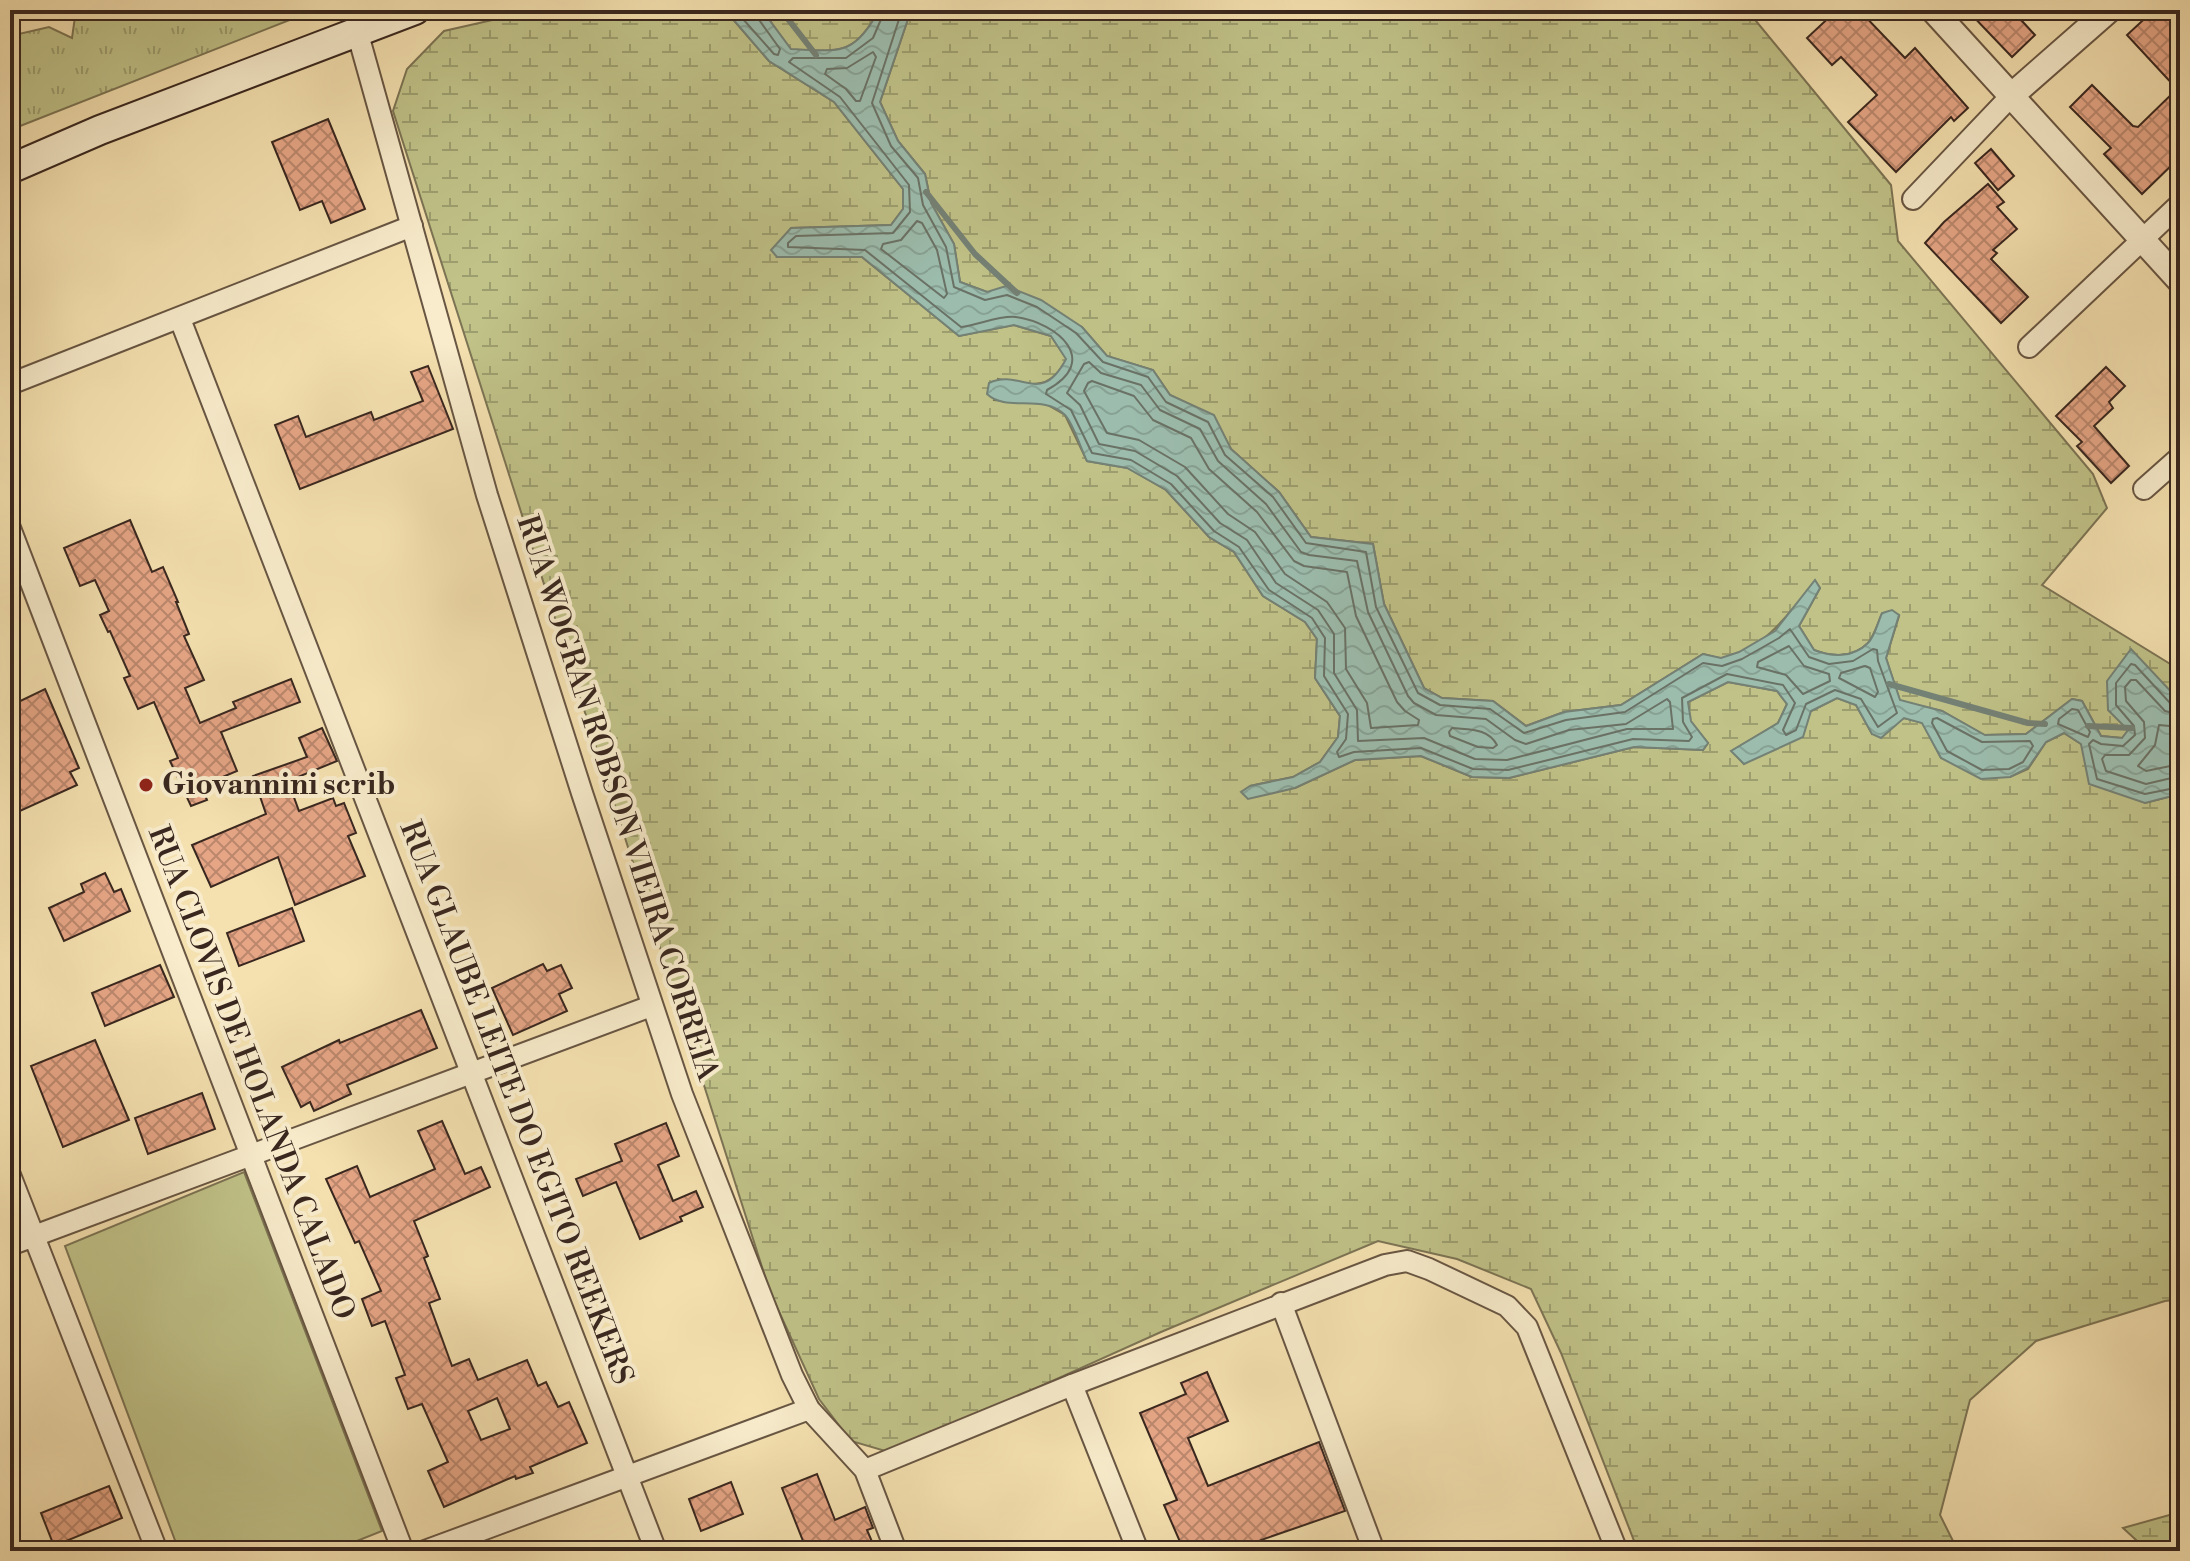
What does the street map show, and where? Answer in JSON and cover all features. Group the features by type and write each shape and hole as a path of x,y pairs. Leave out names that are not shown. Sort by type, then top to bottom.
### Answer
{"main road":[{"path":"10,169 100,130 415,10"}],"street":[{"path":"1933,10 2180,281"},
{"path":"1913,199 2011,96 2109,10"},
{"name":"RUA WOGRAN ROBSON VIEIRA CORREIA","path":"357,31 487,495 651,1006 792,1375 809,1409 865,1470 896,1551"},
{"path":"2029,347 2180,204"},
{"path":"10,384 412,226"},
{"name":"RUA GLAUBE LEITE DO EGITO REEKERS","path":"180,319 656,1551"},
{"path":"2144,489 2180,457"},
{"name":"RUA CLOVIS DE HOLANDA CALADO","path":"10,528 403,1551"},
{"path":"10,1245 651,1006"},
{"path":"10,1175 157,1551"},
{"path":"865,1470 1281,1303 1385,1265 1407,1261 1507,1306 1527,1327 1617,1551"},
{"path":"1281,1303 1374,1551"},
{"path":"1072,1385 1138,1551"},
{"path":"425,1551 809,1409"}],"green space":[{"path":"76,10 315,10 10,130 10,36 49,27 72,38"},
{"path":"536,10 725,10 769,61 834,102 903,189 903,209 891,225 791,228 777,257 862,257 959,336 1014,325 1051,336 1067,359 1060,370 1046,382 1038,384 998,379 994,400 1046,404 1065,415 1087,461 1128,468 1166,490 1209,537 1234,552 1263,596 1305,622 1317,639 1315,678 1340,716 1338,737 1320,762 1293,777 1250,786 1295,788 1355,760 1421,756 1472,777 1509,778 1634,747 1703,750 1708,743 1690,721 1688,702 1728,682 1777,691 1787,704 1778,723 1732,751 1744,764 1811,711 1837,698 1856,705 1872,734 1904,718 1923,723 1941,758 2010,777 2028,769 2046,742 2064,733 2081,744 2145,803 2180,794 2180,1299 2036,1341 1970,1400 1940,1515 1958,1551 1638,1551 1561,1353 1531,1289 1457,1259 1378,1241 1161,1332 892,1453 851,1441 819,1399 770,1292 393,111 407,69 444,31"},
{"path":"762,10 879,10 853,44 821,51 791,50"},
{"path":"911,10 1747,10 1891,185 1898,241 2093,474 2107,508 2042,585 2180,670 2180,697 2122,738 2101,736 2082,701 2072,699 2026,734 1984,735 1942,711 1900,701 1886,658 1899,616 1882,614 1870,640 1849,654 1835,655 1814,650 1799,626 1820,588 1815,581 1775,628 1750,648 1722,658 1703,654 1621,705 1564,712 1526,726 1493,701 1442,698 1424,688 1384,604 1373,544 1311,537 1279,492 1231,449 1213,416 1170,395 1153,370 1107,356 1082,327 960,282 954,244 931,203 925,174 898,141 880,102"},
{"path":"244,1172 382,1531 332,1551 179,1551 65,1246"},
{"path":"2180,1512 2180,1551 2148,1551 2123,1528"}],"water":[{"path":"725,10 762,10 791,49 833,50 853,44 879,10 911,10 880,102 898,141 925,174 931,203 954,244 960,282 987,292 1006,286 1041,300 1082,327 1107,356 1153,370 1170,395 1214,415 1231,449 1279,492 1311,537 1373,544 1384,604 1424,688 1442,698 1493,701 1526,726 1564,712 1621,705 1703,654 1721,658 1739,652 1775,631 1815,580 1820,588 1799,626 1814,650 1835,655 1849,654 1862,648 1874,633 1882,613 1892,610 1899,615 1886,658 1900,700 1942,711 1985,735 2026,734 2072,699 2082,701 2101,736 2122,738 2128,730 2108,710 2107,681 2131,649 2176,697 2180,697 2180,794 2145,803 2089,784 2081,744 2064,733 2046,742 2028,768 2010,777 1981,779 1941,758 1922,723 1904,718 1881,738 1872,734 1856,705 1837,698 1811,711 1803,737 1744,764 1731,751 1778,723 1787,704 1777,691 1728,682 1688,702 1691,721 1708,743 1703,750 1634,747 1509,778 1472,777 1421,756 1355,760 1295,788 1248,799 1241,792 1250,786 1293,777 1320,762 1338,737 1340,716 1315,678 1317,639 1305,622 1263,596 1234,552 1209,537 1166,490 1127,468 1087,461 1065,415 1046,405 1005,402 987,394 989,383 1011,380 1039,384 1057,373 1066,359 1051,336 1014,325 959,336 862,257 777,257 771,250 791,228 891,225 903,209 903,189 834,102 769,61"}],"building":[{"path":"1837,10 1859,10 1905,58 1915,48 1968,108 1954,121 1951,117 1896,172 1848,122 1877,95 1841,57 1832,65 1807,38"},
{"path":"1967,10 2012,10 2035,35 2012,57"},
{"path":"2154,10 2180,10 2180,150 2170,160 2173,164 2142,194 2104,154 2111,148 2070,107 2092,85 2133,126 2138,127 2177,89 2127,35"},
{"path":"328,119 365,209 331,223 322,201 300,210 272,142"},
{"path":"1991,149 2014,176 1998,190 1975,163"},
{"path":"1988,184 2004,202 1997,207 2017,229 1993,250 1997,253 1991,259 2028,297 2001,323 1925,243"},
{"path":"428,366 453,429 300,489 275,425 298,416 306,437 371,412 374,420 423,401 411,372"},
{"path":"2106,367 2125,386 2109,402 2113,408 2094,426 2129,466 2111,483 2077,446 2082,442 2056,416"},
{"path":"130,520 152,572 163,567 178,602 189,634 184,636 204,680 185,688 200,723 236,708 233,702 291,679 300,702 221,732 237,771 201,786 207,800 191,806 170,761 178,758 154,702 138,709 124,678 130,676 100,615 109,611 95,580 80,586 64,548"},
{"path":"45,689 79,768 70,772 77,785 20,811 10,789 10,706"},
{"path":"322,728 337,761 288,781 299,811 333,798 336,806 344,803 356,833 348,836 365,876 295,905 278,857 211,887 192,845 266,814 253,776 307,757 299,738"},
{"path":"105,873 114,892 121,889 130,911 64,941 49,908 84,892 81,884"},
{"path":"292,908 304,941 239,966 227,933"},
{"path":"543,964 547,971 561,965 572,988 559,994 567,1011 513,1035 492,988"},
{"path":"160,965 174,997 105,1026 92,993"},
{"path":"421,1010 437,1048 347,1085 351,1094 314,1111 310,1102 301,1107 282,1067 339,1040 340,1043"},
{"path":"95,1040 129,1120 63,1147 31,1066"},
{"path":"202,1093 215,1129 148,1154 135,1118"},
{"path":"442,1121 465,1174 481,1167 490,1187 414,1221 440,1299 429,1303 452,1366 469,1359 478,1380 527,1360 538,1386 546,1382 558,1407 569,1402 587,1443 530,1467 533,1473 516,1479 515,1476 444,1507 428,1471 448,1462 422,1404 408,1409 396,1378 405,1375 385,1321 372,1326 362,1299 381,1291 326,1179 357,1166 370,1197 435,1169 418,1131","holes":["497,1398 510,1429 481,1440 468,1411"]},
{"path":"666,1123 679,1156 658,1165 673,1201 696,1191 703,1207 680,1217 682,1221 640,1239 616,1182 583,1196 576,1179 622,1161 615,1144"},
{"path":"1207,1372 1228,1421 1188,1438 1208,1486 1319,1442 1345,1511 1261,1540 1263,1545 1249,1551 1184,1551 1164,1505 1177,1500 1140,1413 1186,1394 1181,1383"},
{"path":"817,1474 835,1520 865,1507 873,1528 867,1530 876,1551 807,1551 782,1488"},
{"path":"731,1482 743,1514 701,1531 689,1499"},
{"path":"109,1486 122,1518 54,1546 41,1513"}],"waterway":[{"path":"781,10 816,55"},
{"path":"926,192 975,254 1017,293"},
{"path":"1889,684 2028,723 2045,724"},
{"path":"2088,726 2132,728"}],"place":[{"name":"Giovannini scrib","path":"146,785"}]}
